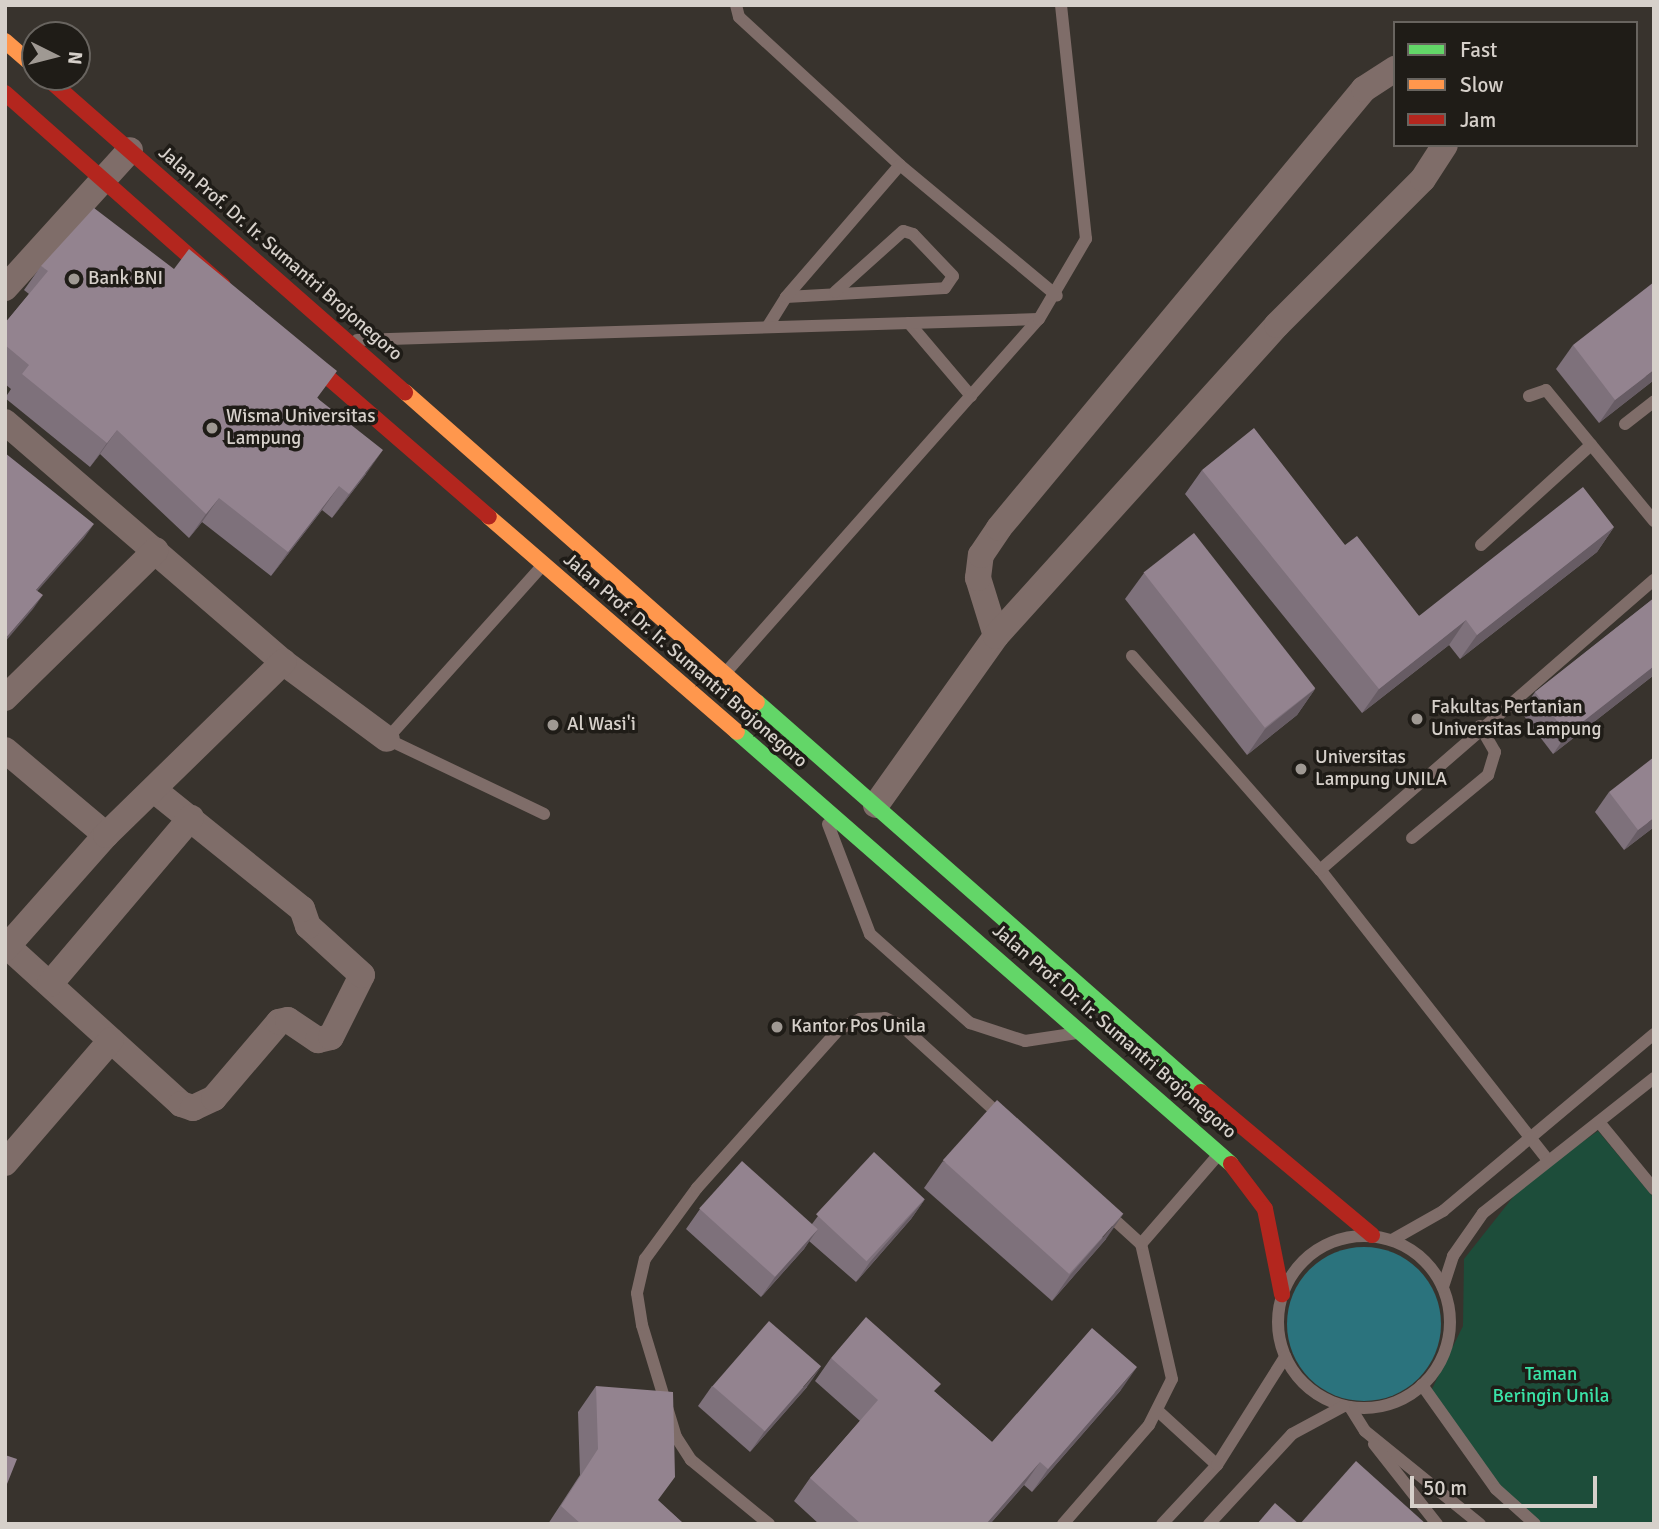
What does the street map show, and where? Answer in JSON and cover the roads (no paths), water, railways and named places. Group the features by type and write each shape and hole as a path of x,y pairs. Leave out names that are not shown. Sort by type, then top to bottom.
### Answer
{"street":[{"path":"5,41 21,55"},
{"path":"996,636 978,578 981,555 999,528 1364,89 1393,70"},
{"name":"Jalan Prof. Dr. Ir. Sumantri Brojonegoro","path":"62,91 569,537 1106,1003 1304,1183 1372,1235"},
{"path":"5,93 239,300"},
{"path":"876,805 996,636 1277,325 1423,179 1444,147"},
{"path":"5,288 130,150"},
{"name":"Jalan Prof. Dr. Ir. Sumantri Brojonegoro","path":"281,337 852,836 1221,1151 1265,1209 1282,1294"},
{"path":"5,422 283,662 387,739"},
{"path":"543,565 569,537"},
{"path":"5,698 156,550"},
{"path":"154,790 302,909 308,926 362,975 360,988 331,1037 318,1040 288,1020 279,1021 214,1098 193,1108 6,948 106,835 283,662"},
{"path":"5,750 106,835"},
{"path":"50,984 191,818"},
{"path":"5,1163 111,1040"}],"lane":[{"path":"736,5 739,17 900,165 1057,296"},
{"path":"725,673 1039,319 1057,296 1086,239 1061,5"},
{"path":"768,327 786,297 900,165"},
{"path":"786,297 835,292 945,288 953,276 914,234 903,231 835,292"},
{"path":"346,340 1039,319"},
{"path":"909,323 971,396"},
{"path":"1529,396 1546,390 1654,522"},
{"path":"1625,424 1654,401"},
{"path":"1481,545 1591,445"},
{"path":"543,565 387,739 544,814"},
{"path":"1320,870 1480,726 1654,580"},
{"path":"1132,656 1320,870 1527,1138 1547,1159"},
{"path":"1412,838 1488,775 1495,752 1480,726"},
{"path":"822,809 870,934 970,1023 1025,1041 1083,1031 1106,1003"},
{"path":"769,1524 691,1460 676,1437 642,1325 637,1293 645,1259 696,1188 839,1029 860,1019 885,1018 902,1026 1018,1131"},
{"path":"1392,1240 1443,1211 1654,1034"},
{"path":"1443,1287 1453,1256 1483,1213 1547,1159 1654,1078"},
{"path":"1599,1122 1654,1189"},
{"path":"1142,1244 1221,1151"},
{"path":"1063,1524 1158,1411 1172,1379 1142,1244 1100,1206"},
{"path":"1209,1524 1292,1434 1347,1406 1400,1400 1422,1385 1445,1345 1450,1322 1443,1287 1413,1250 1392,1240 1372,1235 1334,1240 1302,1261 1282,1294 1278,1315 1285,1357 1319,1396 1347,1406 1437,1524"},
{"path":"1163,1524 1217,1465 1285,1357"},
{"path":"1422,1385 1496,1489 1535,1524"},
{"path":"1158,1411 1217,1465"},
{"path":"1365,1431 1480,1524"}],"water":[{"path":"1364,1247 1394,1252 1419,1269 1436,1294 1441,1324 1436,1354 1419,1379 1394,1396 1364,1401 1334,1396 1309,1379 1292,1354 1287,1324 1292,1294 1309,1269 1334,1252"}],"place":[{"name":"Bank BNI","path":"74,279"},
{"name":"Wisma Universitas Lampung","path":"212,428"},
{"name":"Fakultas Pertanian Universitas Lampung","path":"1417,719"},
{"name":"Al Wasi'i","path":"553,725"},
{"name":"Universitas Lampung UNILA","path":"1301,769"},
{"name":"Kantor Pos Unila","path":"777,1027"}],"park label":[{"name":"Taman Beringin Unila","path":"1551,1386"}]}
